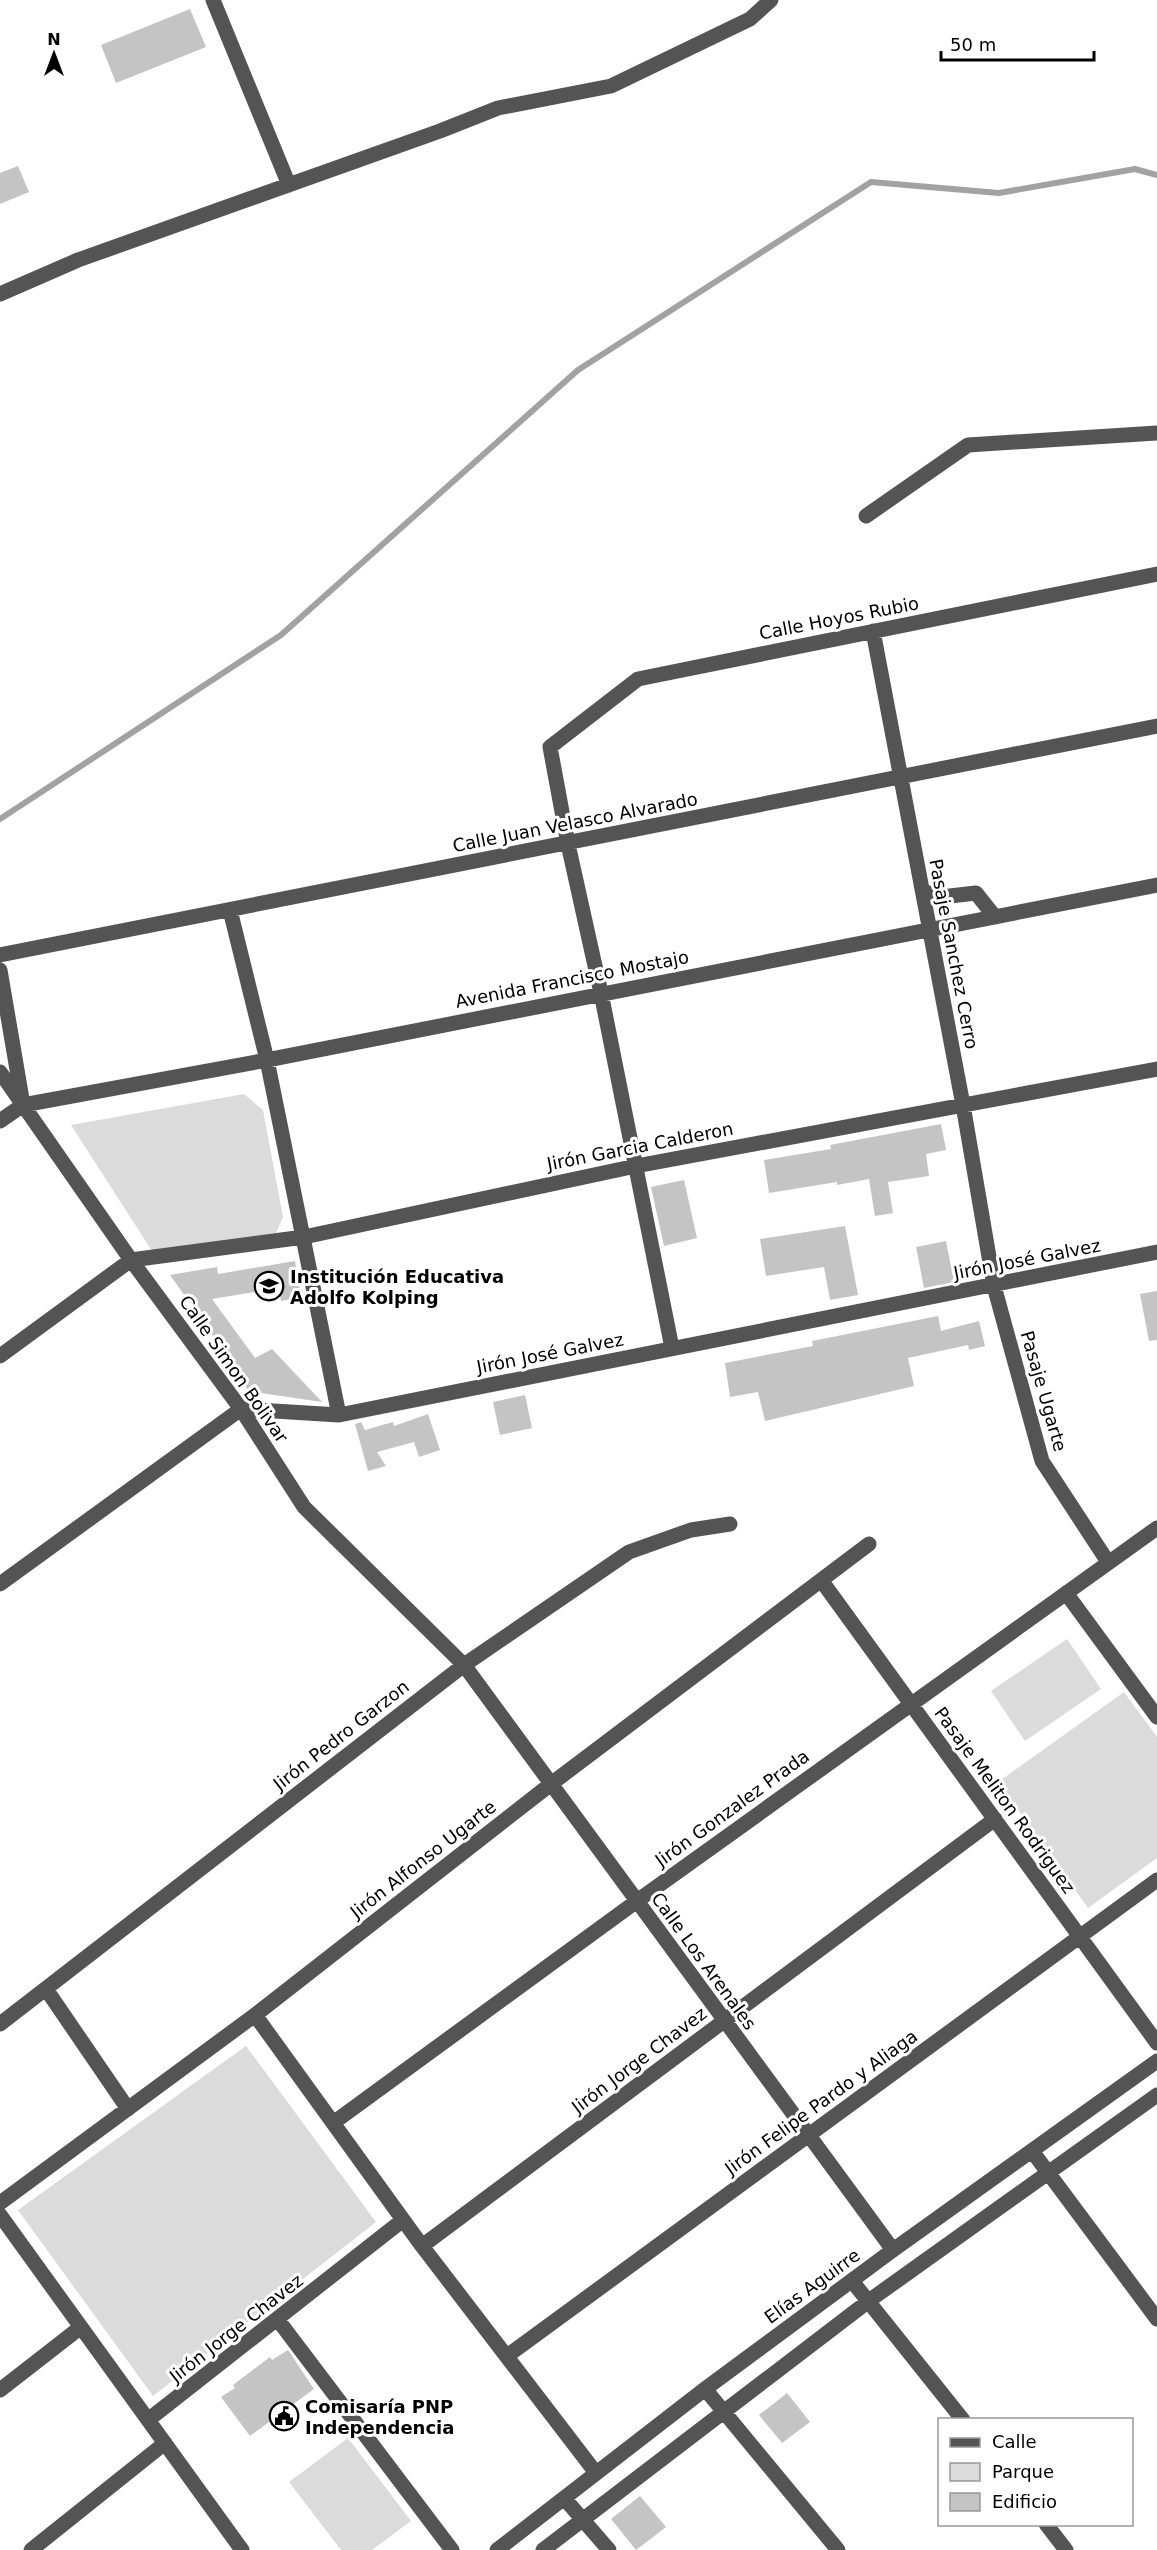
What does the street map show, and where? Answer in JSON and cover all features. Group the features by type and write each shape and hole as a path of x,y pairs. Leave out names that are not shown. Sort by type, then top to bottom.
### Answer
{"street":[{"path":"213,0 289,185"},
{"path":"0,294 78,260 498,108 611,86 750,19 771,0"},
{"path":"866,516 968,446 1157,433"},
{"name":"Calle Hoyos Rubio","path":"568,844 550,747 638,679 1157,574"},
{"name":"Pasaje Sanchez Cerro","path":"873,631 963,1105 993,1286"},
{"name":"Calle Juan Velasco Alvarado","path":"0,955 1157,726"},
{"path":"568,844 601,993 672,1348"},
{"name":"Avenida Francisco Mostajo","path":"0,1121 23,1105 267,1060 1157,885"},
{"path":"922,891 941,897 976,893 995,917"},
{"path":"230,910 267,1060 339,1415"},
{"path":"0,970 23,1105"},
{"name":"Jirón Garcia Calderon","path":"131,1260 303,1237 636,1166 1157,1069"},
{"name":"Calle Simon Bolivar","path":"0,1072 131,1260 241,1409 304,1508 464,1665"},
{"name":"Jirón José Galvez","path":"241,1409 339,1415 1157,1252"},
{"path":"0,1356 131,1260"},
{"name":"Pasaje Ugarte","path":"993,1286 1042,1461 1108,1562"},
{"path":"0,1584 241,1409"},
{"name":"Jirón Pedro Garzon","path":"0,2024 464,1665 629,1552 691,1530 730,1524"},
{"name":"Jirón Gonzalez Prada","path":"333,2123 911,1703 1157,1528"},
{"name":"Jirón Alfonso Ugarte","path":"0,2203 255,2015 550,1784 868,1544"},
{"name":"Pasaje Meliton Rodriguez","path":"821,1580 1157,2043"},
{"path":"1065,1593 1155,1712"},
{"name":"Calle Los Arenales","path":"464,1665 893,2250"},
{"name":"Jirón Jorge Chavez","path":"422,2246 996,1819"},
{"name":"Jirón Felipe Pardo y Aliaga","path":"507,2356 1157,1880"},
{"path":"46,1989 128,2109"},
{"path":"255,2015 422,2246 596,2473"},
{"name":"Elías Aguirre","path":"497,2550 705,2389 893,2250 1157,2061"},
{"path":"543,2550 870,2301 1157,2095"},
{"path":"1032,2151 1157,2319"},
{"path":"0,2215 242,2550"},
{"name":"Jirón Jorge Chavez","path":"148,2420 403,2220"},
{"path":"852,2281 961,2418"},
{"path":"278,2320 452,2550"},
{"path":"0,2390 81,2327"},
{"path":"705,2389 838,2550"},
{"path":"31,2550 165,2443"},
{"path":"564,2498 609,2550"},
{"path":"1048,2526 1066,2550"}],"green space":[{"path":"244,1094 263,1110 283,1217 276,1233 152,1251 71,1125"},
{"path":"1067,1639 1101,1689 1025,1741 991,1691"},
{"path":"1124,1692 1157,1737 1157,1858 1088,1908 998,1782"},
{"path":"246,2046 376,2222 153,2396 18,2210"},
{"path":"348,2438 411,2521 372,2550 341,2550 289,2482"}],"building":[{"path":"190,9 206,47 116,83 101,45"},
{"path":"18,166 29,192 0,204 0,173"},
{"path":"941,1124 946,1150 926,1154 929,1176 888,1182 893,1213 875,1216 869,1179 769,1193 764,1160 831,1149 830,1145"},
{"path":"684,1180 697,1238 664,1246 651,1187"},
{"path":"845,1226 858,1295 830,1300 824,1267 766,1276 760,1239"},
{"path":"946,1241 954,1282 924,1288 916,1247"},
{"path":"295,1261 301,1297 281,1301 279,1288 212,1299 255,1358 272,1349 322,1402 248,1391 236,1368 170,1275 217,1267 218,1274"},
{"path":"1157,1291 1157,1340 1149,1341 1140,1294"},
{"path":"938,1316 941,1331 979,1321 985,1346 969,1350 968,1345 908,1358 914,1386 765,1421 758,1392 730,1397 725,1363 813,1346 812,1341"},
{"path":"525,1395 532,1428 500,1435 493,1402"},
{"path":"428,1414 440,1450 419,1457 414,1442 377,1452 386,1466 368,1471 355,1424 361,1422 365,1430 393,1422 394,1426"},
{"path":"288,2350 314,2389 250,2436 221,2397 235,2388 233,2385 270,2357 272,2360"},
{"path":"787,2393 810,2422 782,2443 759,2415"},
{"path":"640,2496 666,2527 636,2550 611,2519"}],"waterway":[{"path":"0,819 281,635 578,370 871,182 999,193 1135,169 1157,175"}],"place":[{"name":"Institución Educativa Adolfo Kolping","path":"269,1286"},
{"name":"Comisaría PNP Independencia","path":"284,2416"}]}
